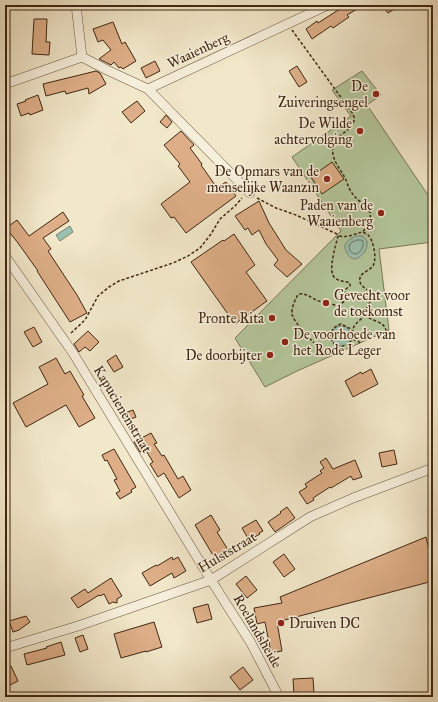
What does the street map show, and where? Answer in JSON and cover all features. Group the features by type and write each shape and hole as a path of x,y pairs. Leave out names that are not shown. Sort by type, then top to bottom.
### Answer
{"street":[{"path":"76,5 82,57"},
{"name":"Waaienberg","path":"148,89 328,5"},
{"path":"5,84 82,57 148,89 250,193"},
{"name":"Kapucienenstraat","path":"5,256 81,367 211,580"},
{"name":"Hulststraat","path":"5,648 78,626 211,580 310,517 353,498 433,468"},
{"name":"Roelandsheide","path":"211,580 251,643 279,697"}],"path":[{"path":"63,339 85,320 98,296 109,287 119,281 173,263 200,248 220,219 235,206 241,198 250,193 276,208 296,215 338,235 346,237 363,232 370,220 371,214 369,209 352,193 332,153 336,140 354,124 355,119 353,114 288,24"},
{"path":"338,235 333,258 332,272 333,277 337,280 350,283 350,286 345,290 345,299 341,304 335,305 320,302 306,294 299,294 296,297 292,312 292,315 302,332 327,354 334,353 352,339 354,327 362,319 370,302 372,295 361,286 360,280 362,274 373,265 373,244 369,236 363,232"},
{"path":"365,314 370,319 386,327 386,331"},
{"path":"340,348 337,347 330,338 332,329 341,324 351,329 353,332"},
{"path":"352,339 360,343"}],"shaded area":[{"name":"Paden van de Waaienberg","path":"362,71 381,95 367,105 428,195 433,195 433,241 379,249 389,330 265,387 235,338 341,231 292,157 351,116 332,90"}],"water":[{"path":"70,226 73,232 60,241 56,235"},
{"path":"356,236 363,236 367,241 367,247 360,256 355,259 351,258 345,250 345,244 348,240"},
{"path":"341,326 348,329 351,336 348,343 341,346 334,343 331,336 334,329"}],"building":[{"path":"346,5 364,5 347,15 349,17 333,28 331,26 312,39 306,29 317,21 318,23"},
{"path":"382,5 401,5 388,13"},
{"path":"34,19 47,19 46,42 50,42 49,55 32,54"},
{"path":"113,22 122,44 125,42 136,61 123,69 121,67 119,68 114,62 111,65 99,59 111,50 103,40 98,42 93,29"},
{"path":"155,61 160,71 146,78 141,68"},
{"path":"297,66 307,82 299,87 289,71"},
{"path":"96,71 100,73 106,84 89,94 88,88 66,94 65,91 46,96 43,84"},
{"path":"38,95 43,110 30,115 29,113 21,116 17,104"},
{"path":"137,101 145,111 131,123 122,112"},
{"path":"166,115 172,122 167,128 160,122"},
{"path":"181,131 194,145 190,148 217,188 226,182 236,196 186,233 174,217 171,218 161,204 190,182 178,166 180,164 164,145"},
{"path":"332,162 344,179 322,194 311,177"},
{"path":"259,201 269,223 286,250 302,264 287,277 274,265 278,260 266,244 259,230 252,235 248,228 245,230 235,216"},
{"path":"63,212 69,221 43,238 51,249 48,251 87,313 70,322 38,271 6,228 17,220 29,236"},
{"path":"234,234 255,265 246,272 267,301 235,324 191,262"},
{"path":"34,327 42,342 33,347 24,332"},
{"path":"88,331 99,342 90,351 85,347 79,352 74,344"},
{"path":"116,355 123,367 114,372 107,361"},
{"path":"56,358 65,374 70,371 95,418 79,427 66,405 26,427 13,403 48,384 39,367"},
{"path":"371,369 378,384 353,397 345,381 361,372 362,374"},
{"path":"133,410 136,417 125,421 122,414"},
{"path":"151,433 157,443 154,444 162,456 164,455 178,479 183,476 191,490 179,498 164,473 158,477 150,464 153,462 145,449 140,452 134,442"},
{"path":"114,449 136,487 131,490 132,492 120,499 116,493 120,491 114,480 117,479 107,460 105,461 102,455"},
{"path":"394,450 397,464 382,467 379,453"},
{"path":"326,458 333,469 355,460 362,477 353,480 351,476 331,488 330,487 313,498 314,500 307,504 299,492 307,487 305,484 322,473 320,471 324,468 320,462"},
{"path":"287,507 295,518 275,532 268,522"},
{"path":"211,515 220,530 217,532 230,553 218,560 216,556 214,557 195,525"},
{"path":"256,520 263,531 249,540 242,528"},
{"path":"426,537 433,566 433,581 277,622 282,651 271,653 265,622 257,624 254,608 282,603 280,597"},
{"path":"284,554 295,569 284,577 273,562"},
{"path":"172,557 173,560 178,557 186,571 174,578 172,573 150,586 142,573"},
{"path":"246,576 257,590 247,598 236,584"},
{"path":"111,578 122,596 117,599 117,603 113,602 109,604 104,594 99,595 78,608 71,598 85,589 88,593"},
{"path":"208,604 212,619 197,623 193,608"},
{"path":"26,616 30,622 19,630 13,632 9,621"},
{"path":"154,622 162,647 121,658 114,634"},
{"path":"83,635 88,649 80,652 75,638"},
{"path":"61,642 65,655 27,665 24,654 47,648 46,647"},
{"path":"11,666 18,681 8,686 5,680 5,669"},
{"path":"243,667 253,680 240,690 230,677"},
{"path":"313,678 314,694 294,695 293,679"}],"place":[{"name":"De Zuiveringsengel","path":"376,94"},
{"name":"De Wilde achtervolging","path":"360,131"},
{"name":"De Opmars van de menselijke Waanzin","path":"327,179"},
{"name":"Paden van de Waaienberg","path":"381,213"},
{"name":"Gevecht voor de toekomst","path":"326,303"},
{"name":"Pronte Rita","path":"272,318"},
{"name":"De voorhoede van het Rode Leger","path":"285,342"},
{"name":"De doorbijter","path":"270,355"},
{"name":"Druiven DC","path":"281,623"}]}
